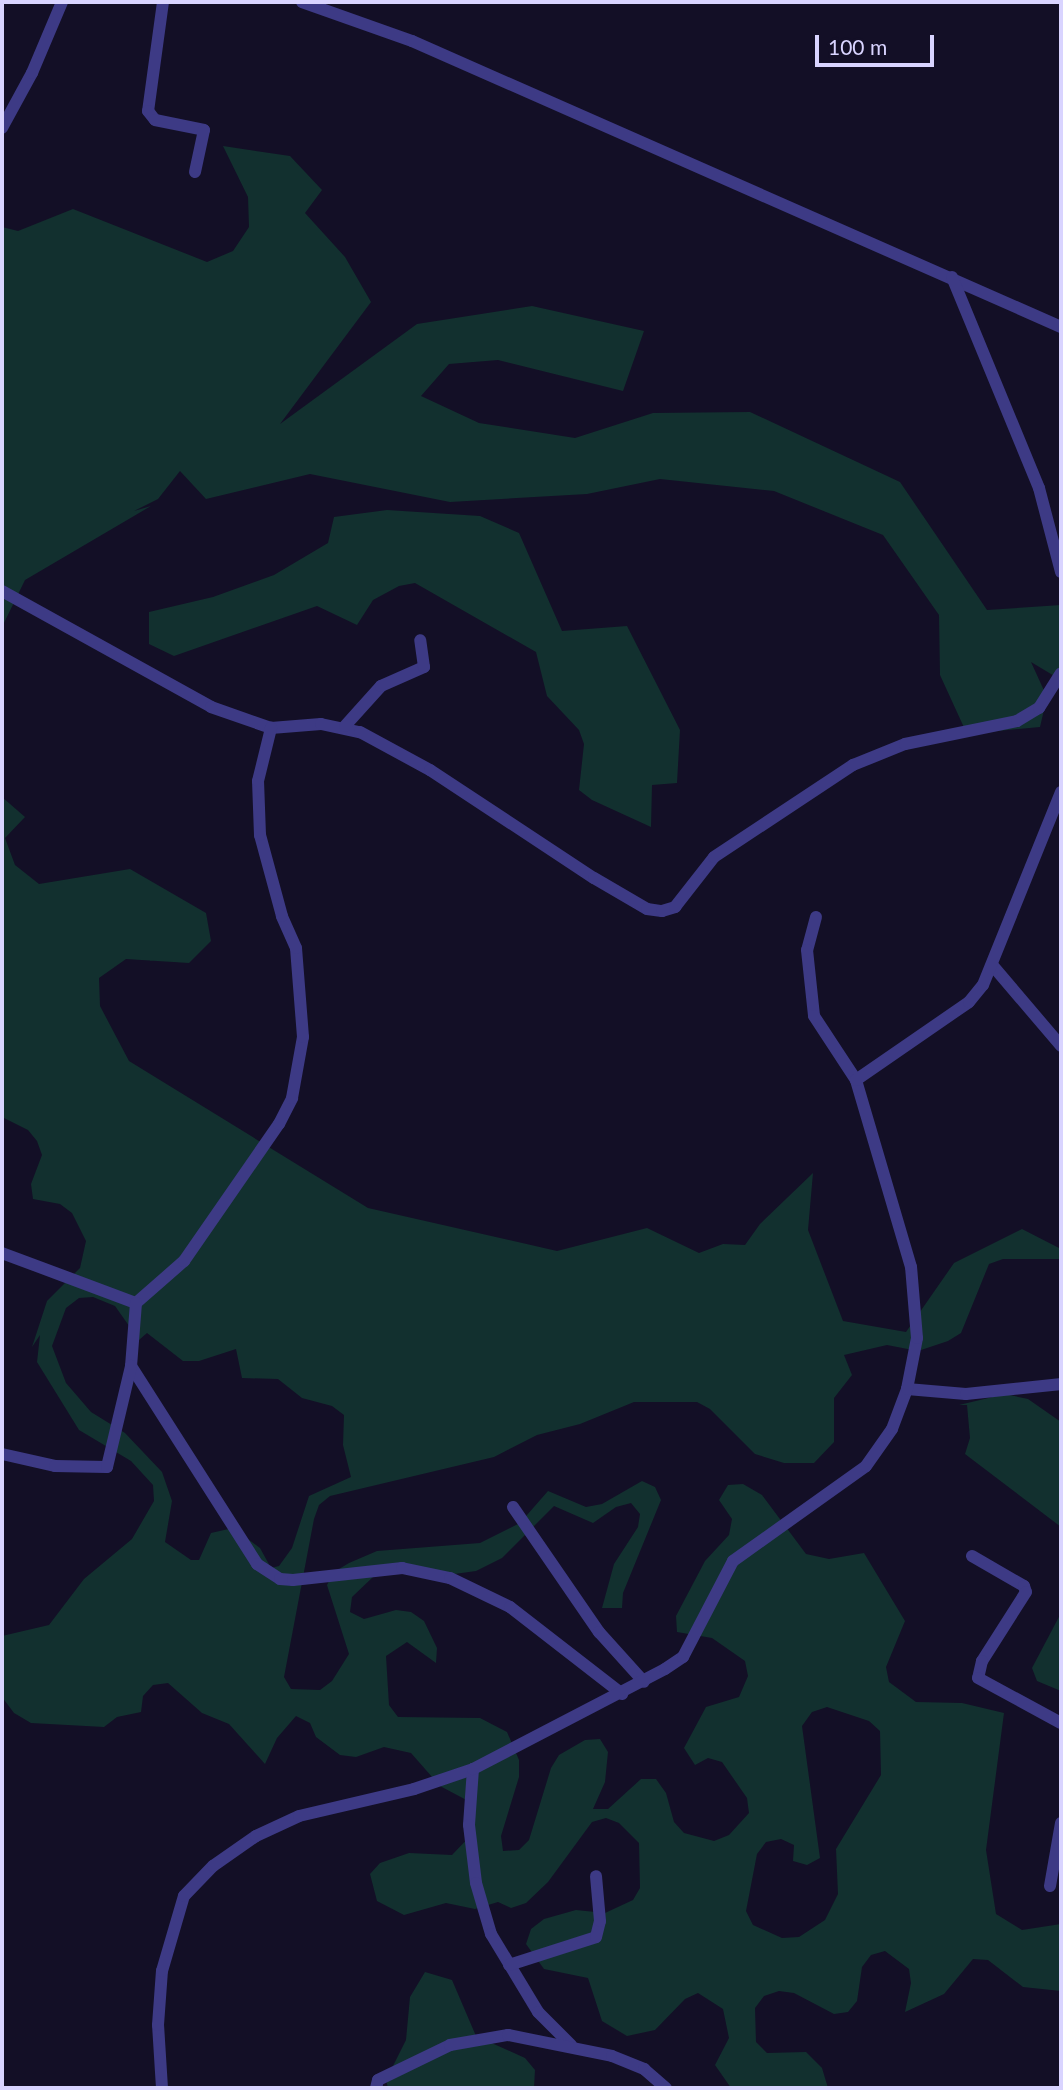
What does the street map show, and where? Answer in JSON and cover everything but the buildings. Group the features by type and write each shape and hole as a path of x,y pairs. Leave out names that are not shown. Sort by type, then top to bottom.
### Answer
{"street":[{"path":"2,128 32,73 62,2"},
{"path":"163,2 148,111 155,120 204,130 195,172"},
{"path":"302,2 412,41 1061,327"},
{"path":"952,277 1039,488 1061,572"},
{"path":"2,591 211,707 271,728 345,726 430,770 594,878 647,909 662,911 675,907 714,857 853,765 905,744 1017,721 1039,708 1061,673"},
{"path":"345,726 381,686 424,667 420,640"},
{"path":"2,1454 55,1466 107,1467 131,1366 136,1303 184,1261 227,1203 279,1124 295,1086 303,1037 301,976 260,835 257,808 261,762 271,728"},
{"path":"856,1080 969,1002 993,965 1061,792"},
{"path":"162,2088 158,2025 162,1971 176,1917 194,1884 256,1836 299,1816 450,1778 473,1769 622,1694 683,1657 733,1561 866,1466 892,1429 907,1389 917,1338 911,1267 856,1080 814,1016 807,950 816,917"},
{"path":"993,965 1061,1046"},
{"path":"2,1253 136,1303"},
{"path":"131,1366 242,1542 257,1564 273,1576 293,1580 402,1568 450,1578 510,1607 622,1694"},
{"path":"907,1389 966,1394 1061,1384"},
{"path":"513,1507 599,1632 644,1682"},
{"path":"972,1556 1012,1578 1026,1592 982,1661 978,1678 1061,1723"},
{"path":"473,1769 469,1787 476,1883 491,1934 538,2012 575,2047"},
{"path":"450,1778 469,1787"},
{"path":"1050,1886 1061,1823"},
{"path":"509,1965 596,1937 600,1922 596,1876"},
{"path":"376,2088 378,2080 450,2045 483,2037 508,2035 575,2047 644,2069 666,2088"}],"green space":[{"path":"223,146 290,156 322,190 305,213 345,257 371,302 280,424 417,324 532,306 644,331 623,391 498,360 449,364 421,396 479,423 575,438 653,413 750,412 900,482 987,610 1061,605 1061,680 1031,662 1047,697 1040,727 967,734 940,675 939,615 883,535 774,491 660,479 587,494 450,502 310,474 206,499 180,471 158,499 134,511 151,506 25,580 2,627 2,227 18,231 73,209 207,262 233,251 249,227 248,197"},
{"path":"387,510 480,516 519,533 562,631 627,626 680,730 677,783 652,785 651,827 592,800 579,790 584,744 579,730 547,696 536,652 415,583 399,586 373,600 357,625 317,606 174,656 149,644 149,612 213,597 274,575 328,543 334,517"},
{"path":"2,797 25,817 5,838 15,865 39,884 130,869 206,913 211,941 189,963 126,959 99,978 100,1006 129,1061 368,1208 557,1251 647,1228 699,1253 723,1244 745,1245 760,1224 813,1173 808,1230 843,1321 906,1332 954,1263 1022,1229 1061,1249 1061,1259 1003,1259 989,1264 961,1333 948,1341 918,1351 887,1345 844,1355 852,1375 834,1398 834,1442 814,1463 784,1463 755,1454 710,1409 697,1402 634,1402 580,1424 537,1435 494,1457 330,1496 319,1505 314,1519 284,1677 291,1689 320,1690 332,1681 349,1654 327,1585 334,1572 349,1563 377,1551 480,1543 520,1523 548,1491 586,1507 602,1504 642,1481 655,1487 661,1500 623,1593 622,1608 602,1608 614,1564 638,1527 640,1514 631,1503 616,1507 593,1523 554,1506 502,1558 476,1571 440,1576 401,1568 373,1577 352,1597 350,1612 364,1619 396,1610 411,1612 424,1621 437,1648 436,1663 407,1642 386,1656 389,1705 398,1717 480,1718 507,1732 519,1760 519,1777 501,1836 503,1851 519,1850 529,1840 551,1768 559,1755 585,1740 600,1739 608,1752 605,1782 593,1809 608,1809 641,1779 656,1779 666,1793 674,1822 684,1833 714,1841 729,1835 749,1813 747,1798 722,1762 708,1758 695,1765 684,1748 706,1707 739,1697 748,1676 745,1661 712,1638 677,1632 676,1616 705,1561 729,1535 732,1519 719,1500 728,1485 743,1484 762,1495 806,1554 829,1559 864,1553 905,1621 886,1667 889,1682 916,1702 962,1703 1004,1713 986,1850 996,1914 1022,1930 1061,1924 1061,1991 1023,1987 988,1960 973,1959 944,1994 905,2012 911,1983 909,1969 885,1951 871,1955 862,1967 857,2001 848,2012 834,2014 794,1993 779,1991 764,1996 755,2008 756,2042 767,2053 806,2052 822,2068 828,2088 731,2088 715,2065 729,2038 723,2009 698,1993 685,1999 655,2030 627,2036 602,2021 588,1978 544,1969 526,1944 531,1929 544,1919 576,1910 605,1913 633,1900 640,1888 639,1843 619,1823 606,1818 592,1822 548,1882 526,1903 511,1908 498,1902 475,1909 446,1903 404,1915 377,1901 370,1874 380,1863 409,1853 452,1855 473,1833 472,1803 440,1786 411,1753 384,1747 356,1757 340,1755 316,1737 310,1723 296,1716 277,1738 265,1764 229,1724 202,1713 168,1683 153,1685 143,1696 141,1712 117,1717 104,1727 31,1723 14,1713 2,1697 2,1636 49,1625 84,1579 132,1539 154,1501 153,1485 131,1461 79,1430 37,1362 40,1335 32,1347 47,1301 80,1268 86,1241 72,1213 60,1204 33,1199 31,1184 42,1155 37,1141 28,1130 2,1117","holes":["93,1297 115,1306 139,1340 147,1333 183,1361 199,1361 236,1349 242,1378 278,1379 302,1398 332,1406 344,1415 343,1445 351,1477 309,1496 292,1548 279,1566 271,1568 260,1548 233,1528 211,1533 199,1560 191,1560 165,1542 172,1501 162,1472 125,1433 91,1412 66,1383 52,1346 66,1308 79,1298","827,1707 869,1721 880,1731 881,1775 836,1849 838,1894 825,1920 799,1937 782,1938 753,1925 746,1911 757,1854 766,1842 781,1839 794,1845 793,1861 807,1865 820,1858 802,1726 812,1712"]},
{"path":"1005,1394 1028,1399 1061,1422 1061,1527 965,1454 970,1438 967,1405 959,1405"},
{"path":"1061,1613 1061,1691 1037,1681 1032,1668"},
{"path":"425,1972 452,1980 476,2036 525,2058 535,2070 534,2088 388,2088 386,2080 406,2040 410,1997"}]}
